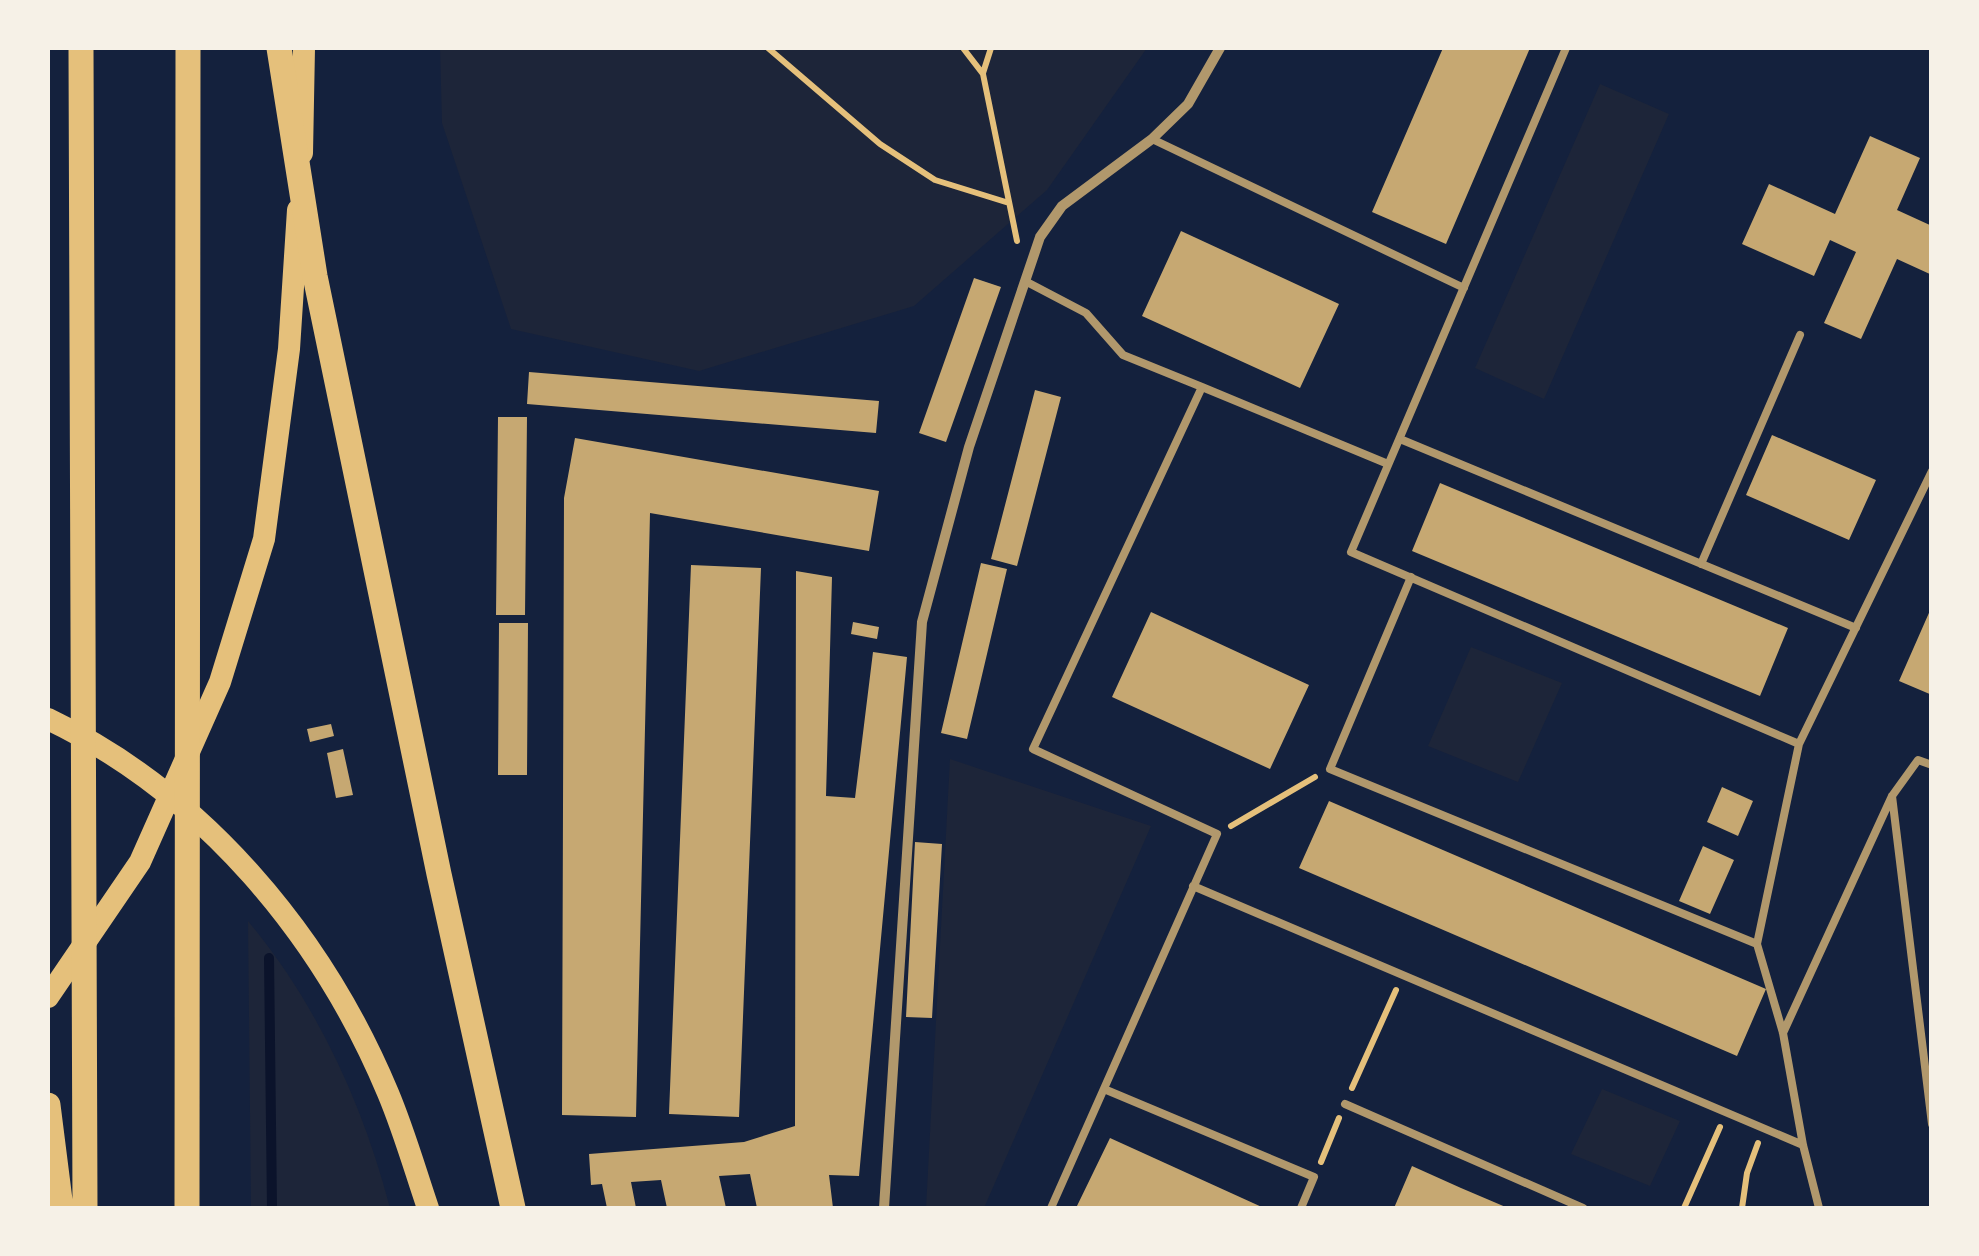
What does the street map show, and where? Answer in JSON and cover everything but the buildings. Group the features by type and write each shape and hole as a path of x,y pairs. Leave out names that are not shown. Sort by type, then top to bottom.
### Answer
{"highway":[{"path":"81,48 84,1208"},
{"path":"186,1208 188,48"},
{"path":"279,48 315,276 438,874 513,1208"},
{"path":"48,1104 61,1208"}],"main road":[{"path":"48,997 140,862 220,682 264,539 289,349 304,134 304,48"},
{"path":"48,719 75,732 160,788 231,850 298,934 345,1008 388,1093 428,1208"}],"street":[{"path":"884,1208 922,622 970,446 1040,237 1062,206 1152,139 1188,104 1220,48"}],"lane":[{"path":"1566,48 1351,552 1799,744"},
{"path":"1152,139 1464,288"},
{"path":"1025,280 1086,313 1123,355 1388,464"},
{"path":"1700,564 1800,335"},
{"path":"1050,1208 1217,834 1033,750 1202,386"},
{"path":"1400,439 1856,628"},
{"path":"1819,1208 1782,1033 1757,944 1799,744 1932,471"},
{"path":"1411,577 1330,768 1757,944"},
{"path":"1782,1033 1892,796 1918,760 1932,765"},
{"path":"1892,796 1932,1124"},
{"path":"1193,886 1803,1144"},
{"path":"1104,1088 1314,1176 1301,1208"},
{"path":"1345,1104 1584,1208"}],"path":[{"path":"768,48 880,144 935,180 1009,202"},
{"path":"963,48 983,74 1025,280"},
{"path":"983,74 991,48"},
{"path":"1217,834 1330,768"},
{"path":"1314,1176 1403,975"},
{"path":"1684,1208 1726,1112"},
{"path":"1742,1208 1747,1173 1763,1128"}],"shaded area":[{"path":"440,48 1147,48 1047,190 914,306 699,371 511,329 442,123"},
{"path":"1600,84 1669,114 1544,399 1475,368"},
{"path":"1471,647 1562,683 1518,782 1428,746"},
{"path":"950,759 1151,826 984,1208 926,1208"},
{"path":"248,921 296,986 335,1057 366,1131 390,1208 251,1208"},
{"path":"1602,1089 1680,1121 1650,1186 1571,1154"}],"waterway":[{"path":"269,958 272,1208"}]}
